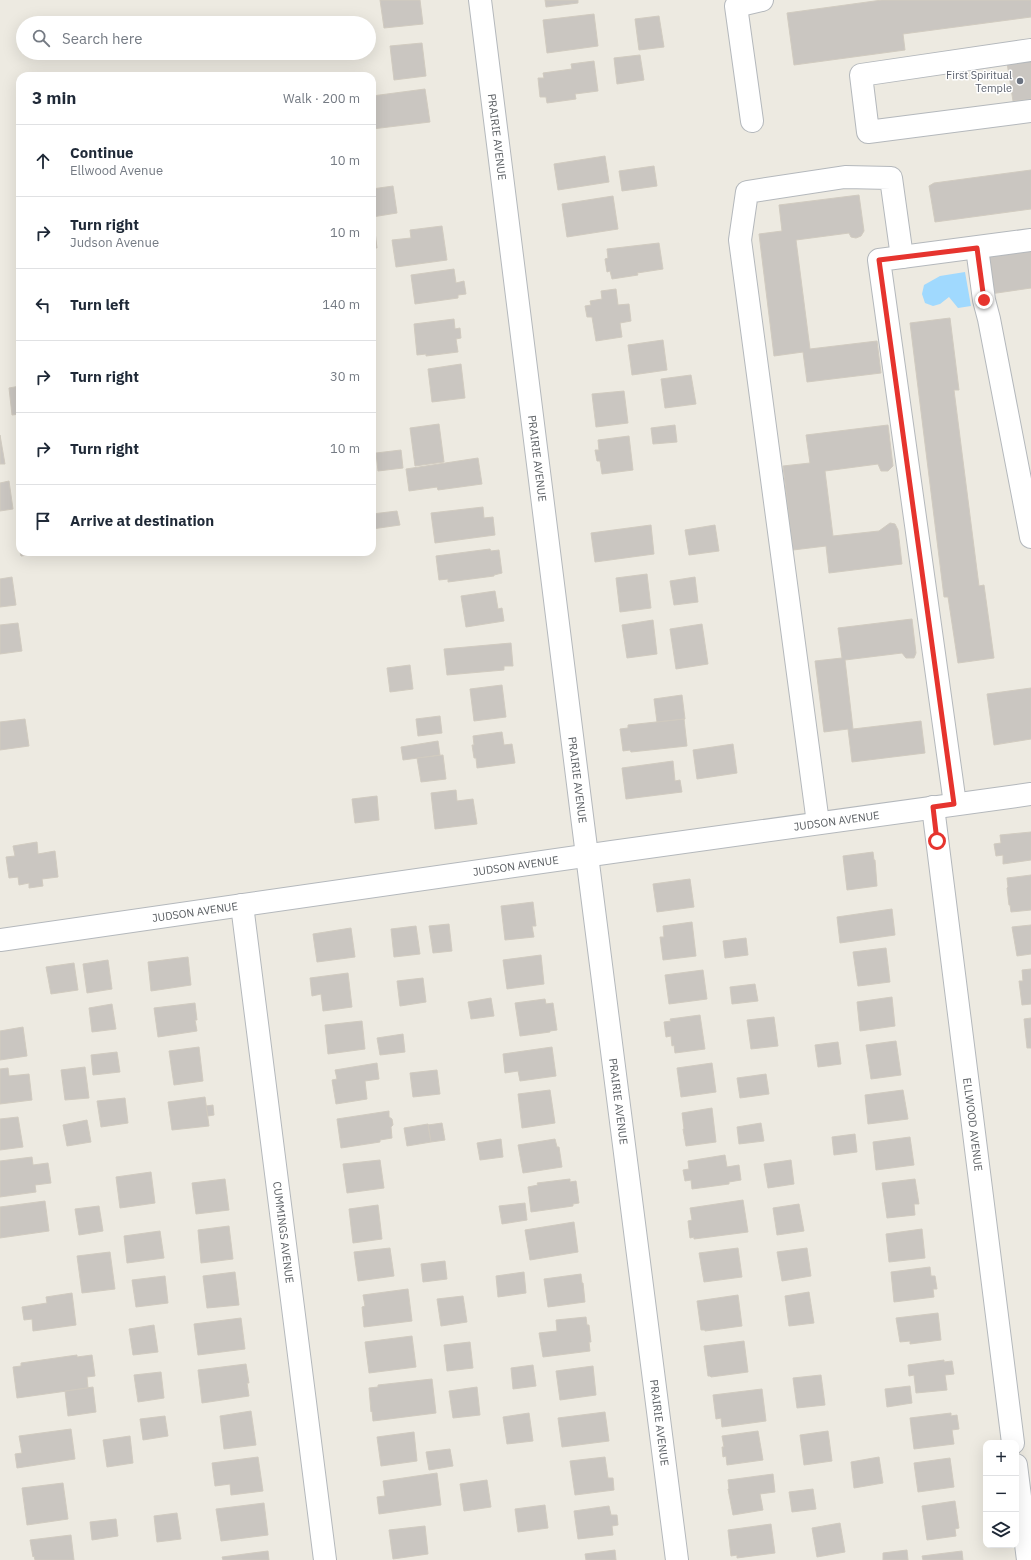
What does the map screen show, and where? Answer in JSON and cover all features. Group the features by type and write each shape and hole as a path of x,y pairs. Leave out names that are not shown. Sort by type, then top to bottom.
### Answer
{"street":[{"name":"PRAIRIE AVENUE","path":"480,0 677,1560"},
{"path":"752,121 736,6 762,0"},
{"path":"1031,50 861,75 868,132 1031,111"},
{"path":"818,823 740,240 747,192 845,177 891,178 902,257"},
{"path":"954,804 879,260 1031,240"},
{"path":"977,248 984,300 989,319 1031,537"},
{"name":"JUDSON AVENUE","path":"0,940 1031,794"},
{"name":"ELLWOOD AVENUE","path":"933,807 1013,1440"},
{"name":"CUMMINGS AVENUE","path":"242,905 325,1560"},
{"path":"1017,1476 1028,1560"}],"water":[{"path":"965,272 971,306 958,308 949,297 940,304 933,306 925,303 922,294 924,285 940,276"}],"building":[{"path":"380,0 420,0 423,24 384,28"},
{"path":"545,0 578,0 578,3 546,7"},
{"path":"882,0 1031,0 1031,17 903,34 905,50 794,65 787,13"},
{"path":"594,14 598,46 547,53 543,20"},
{"path":"659,16 664,47 639,50 635,19"},
{"path":"422,43 426,76 394,80 390,46"},
{"path":"640,55 644,80 617,84 614,58"},
{"name":"First Spiritual Temple","path":"1031,60 1031,99 1013,101 1007,63"},
{"path":"594,61 598,91 575,94 576,99 547,103 546,97 540,97 538,78 544,78 543,73 572,69 571,64"},
{"path":"425,89 430,122 376,129 376,95"},
{"path":"605,156 609,182 558,190 554,164"},
{"path":"654,166 657,186 622,191 619,171"},
{"path":"1031,170 1031,209 935,222 929,186 934,183"},
{"path":"393,186 397,213 376,216 376,188"},
{"path":"859,195 864,231 861,236 856,238 851,237 849,233 796,240 810,349 877,341 881,373 807,382 803,352 774,356 759,234 782,231 779,205"},
{"path":"613,196 618,229 567,237 562,204"},
{"path":"442,226 447,260 396,267 392,240 411,238 410,230"},
{"path":"659,243 663,269 612,279 610,271 607,272 605,259 608,258 607,249"},
{"path":"1031,250 1031,288 990,294 986,256"},
{"path":"454,269 456,283 464,281 466,294 458,295 458,298 415,304 411,275"},
{"path":"616,289 618,305 629,304 631,321 620,323 622,337 596,341 592,317 587,317 585,306 591,305 590,301 602,299 601,291"},
{"path":"950,318 959,390 954,390 979,586 984,585 994,658 958,663 948,597 944,597 910,323"},
{"path":"454,319 455,329 460,328 461,338 456,339 458,352 426,356 426,354 417,355 414,324"},
{"path":"663,340 667,370 632,375 628,345"},
{"path":"461,364 465,398 432,402 428,369"},
{"path":"691,375 696,404 665,408 661,379"},
{"path":"16,387 16,414 12,415 9,388"},
{"path":"624,391 628,423 596,427 592,394"},
{"path":"439,424 444,462 415,466 410,428"},
{"path":"675,425 677,442 653,444 651,428"},
{"path":"888,425 893,466 888,471 881,471 878,464 825,471 833,536 879,531 890,523 895,524 898,530 902,564 829,573 826,546 793,550 783,466 810,463 806,435"},
{"path":"0,435 5,464 0,464"},
{"path":"629,436 633,470 602,474 600,461 597,461 595,450 599,450 598,440"},
{"path":"401,450 403,468 378,471 376,453"},
{"path":"478,458 482,484 438,490 437,487 409,491 406,469"},
{"path":"9,481 13,509 0,511 0,483"},
{"path":"483,507 484,518 493,517 495,535 435,543 431,513"},
{"path":"397,511 400,525 376,528 376,514"},
{"path":"651,525 654,554 595,562 591,533"},
{"path":"715,525 719,551 689,555 685,530"},
{"path":"490,549 491,551 499,550 502,573 494,576 448,582 448,579 439,580 436,556"},
{"path":"647,574 651,608 620,612 616,578"},
{"path":"12,577 16,605 0,607 0,579"},
{"path":"695,577 698,602 674,605 670,581"},
{"path":"495,591 498,609 502,608 504,621 466,627 461,596"},
{"path":"912,619 916,653 914,658 906,658 902,653 845,660 853,729 921,721 925,753 852,762 848,729 824,732 815,661 842,658 838,628"},
{"path":"653,620 657,654 627,658 622,625"},
{"path":"18,623 22,651 0,654 0,625"},
{"path":"702,624 708,664 676,669 670,629"},
{"path":"511,643 513,666 504,666 504,670 447,675 444,649"},
{"path":"410,665 413,689 390,692 387,668"},
{"path":"502,685 506,717 474,721 470,689"},
{"path":"1031,688 1031,739 994,745 987,694"},
{"path":"682,695 685,719 657,722 654,699"},
{"path":"440,716 442,733 418,736 416,719"},
{"path":"25,719 29,746 0,750 0,722"},
{"path":"684,719 687,746 631,752 630,750 623,751 620,729 628,728 628,725"},
{"path":"502,732 504,745 512,744 515,763 477,768 472,745 474,745 473,736"},
{"path":"438,741 440,755 403,760 401,747"},
{"path":"733,744 737,773 697,779 693,750"},
{"path":"443,755 446,779 421,782 417,758"},
{"path":"673,761 675,781 680,780 682,792 626,799 622,768"},
{"path":"456,790 457,801 473,799 477,824 435,829 431,793"},
{"path":"377,796 379,820 355,823 352,799"},
{"path":"1031,832 1031,860 1003,864 1003,855 996,856 994,844 1001,843 1000,835"},
{"path":"37,842 38,854 55,851 58,877 42,879 43,886 29,888 29,883 19,885 18,877 9,878 6,857 15,856 13,846"},
{"path":"873,852 877,886 847,890 843,856"},
{"path":"1031,875 1031,910 1011,912 1007,878"},
{"path":"690,879 694,907 657,912 653,884"},
{"path":"533,902 536,926 532,926 534,937 505,940 501,906"},
{"path":"892,909 895,935 840,943 837,917"},
{"path":"692,922 696,956 663,960 660,937 664,937 663,926"},
{"path":"449,924 452,951 433,953 429,926"},
{"path":"1031,925 1031,954 1017,956 1012,927"},
{"path":"416,926 420,954 394,957 391,929"},
{"path":"351,928 355,957 317,962 313,934"},
{"path":"746,938 748,955 725,958 723,941"},
{"path":"886,948 890,982 858,986 853,952"},
{"path":"541,955 544,984 507,989 503,960"},
{"path":"188,957 191,985 151,991 148,962"},
{"path":"108,960 112,989 87,993 83,964"},
{"path":"74,963 78,990 51,994 46,967"},
{"path":"1031,969 1031,1004 1022,1005 1019,981 1023,981 1022,970"},
{"path":"703,970 707,999 669,1004 665,975"},
{"path":"348,973 352,1007 323,1011 321,994 312,996 310,978"},
{"path":"423,978 426,1002 400,1006 397,981"},
{"path":"755,984 758,1001 732,1004 730,987"},
{"path":"892,997 895,1026 860,1031 857,1002"},
{"path":"491,998 494,1016 471,1019 468,1002"},
{"path":"545,999 546,1004 553,1003 557,1030 520,1036 515,1003"},
{"path":"195,1003 197,1020 195,1020 197,1031 158,1037 154,1008"},
{"path":"112,1004 116,1029 92,1032 89,1008"},
{"path":"700,1015 705,1049 675,1053 674,1045 672,1046 671,1036 666,1037 664,1022 671,1021 670,1019"},
{"path":"774,1017 778,1046 751,1049 747,1020"},
{"path":"1031,1018 1031,1048 1027,1048 1024,1019"},
{"path":"362,1021 365,1049 328,1054 325,1025"},
{"path":"23,1027 27,1056 0,1060 0,1031"},
{"path":"403,1034 405,1052 380,1055 377,1038"},
{"path":"896,1041 901,1075 871,1079 866,1045"},
{"path":"838,1042 841,1064 818,1067 815,1045"},
{"path":"199,1047 203,1081 174,1085 169,1051"},
{"path":"552,1047 556,1076 520,1081 518,1071 505,1073 503,1054"},
{"path":"117,1052 120,1072 93,1075 91,1055"},
{"path":"377,1063 379,1079 365,1081 367,1099 336,1104 332,1080 337,1079 335,1070"},
{"path":"712,1063 716,1092 681,1097 677,1068"},
{"path":"85,1067 89,1098 65,1100 61,1070"},
{"path":"8,1068 9,1076 29,1074 32,1100 0,1104 0,1069"},
{"path":"437,1070 440,1094 413,1097 410,1073"},
{"path":"766,1074 769,1094 740,1098 737,1078"},
{"path":"550,1090 555,1123 522,1128 518,1094"},
{"path":"903,1090 908,1119 868,1124 865,1095"},
{"path":"205,1097 209,1126 172,1130 168,1102"},
{"path":"125,1098 128,1123 101,1127 97,1101"},
{"path":"213,1105 214,1115 208,1116 206,1106"},
{"path":"712,1108 716,1142 686,1146 682,1113"},
{"path":"389,1111 389,1117 392,1119 393,1125 391,1127 392,1138 380,1140 380,1142 341,1148 337,1119"},
{"path":"18,1117 23,1147 0,1150 0,1119"},
{"path":"87,1120 91,1142 67,1146 63,1125"},
{"path":"442,1123 445,1140 431,1142 428,1125"},
{"path":"761,1123 764,1141 739,1144 737,1127"},
{"path":"428,1124 431,1142 407,1146 404,1128"},
{"path":"855,1134 857,1152 834,1155 832,1137"},
{"path":"910,1137 914,1165 876,1170 873,1142"},
{"path":"501,1139 503,1157 480,1160 477,1143"},
{"path":"555,1139 557,1147 559,1147 562,1167 523,1173 518,1145"},
{"path":"725,1155 727,1167 739,1165 741,1180 729,1182 729,1184 692,1189 691,1180 685,1181 683,1170 689,1169 688,1161"},
{"path":"32,1157 33,1165 48,1163 51,1183 35,1185 36,1192 0,1197 0,1161"},
{"path":"380,1160 384,1188 347,1193 343,1164"},
{"path":"791,1160 794,1184 768,1188 764,1164"},
{"path":"151,1172 155,1203 120,1208 116,1177"},
{"path":"225,1179 229,1210 196,1214 192,1183"},
{"path":"570,1179 570,1182 576,1181 579,1203 573,1204 573,1206 531,1212 528,1187 538,1185 537,1183"},
{"path":"915,1179 919,1204 914,1204 915,1215 887,1218 882,1183"},
{"path":"743,1200 748,1232 694,1239 694,1237 690,1238 688,1221 692,1220 690,1208"},
{"path":"45,1201 49,1231 0,1238 0,1207"},
{"path":"525,1203 527,1220 502,1224 499,1206"},
{"path":"799,1204 804,1231 777,1235 773,1208"},
{"path":"378,1205 382,1239 353,1243 349,1209"},
{"path":"99,1206 103,1231 79,1235 75,1209"},
{"path":"574,1222 578,1252 530,1260 525,1230"},
{"path":"229,1226 233,1259 201,1263 198,1230"},
{"path":"922,1229 925,1258 889,1262 886,1234"},
{"path":"160,1231 164,1258 127,1263 124,1236"},
{"path":"390,1248 394,1276 358,1281 354,1252"},
{"path":"738,1248 742,1277 704,1282 699,1253"},
{"path":"807,1248 811,1276 782,1281 777,1252"},
{"path":"110,1252 115,1289 82,1293 77,1256"},
{"path":"445,1261 447,1279 423,1282 421,1264"},
{"path":"930,1267 931,1276 935,1276 937,1289 933,1289 934,1297 894,1302 891,1272"},
{"path":"235,1272 239,1305 207,1308 203,1276"},
{"path":"524,1272 526,1293 498,1297 496,1276"},
{"path":"581,1274 585,1302 548,1307 544,1279"},
{"path":"165,1276 168,1303 136,1307 132,1280"},
{"path":"408,1289 412,1321 364,1327 362,1307 365,1306 363,1295"},
{"path":"809,1292 814,1323 789,1326 785,1296"},
{"path":"72,1293 76,1325 33,1331 32,1319 24,1320 22,1307 47,1303 46,1297"},
{"path":"738,1295 742,1326 705,1331 701,1330 697,1301"},
{"path":"463,1296 467,1322 441,1326 437,1299"},
{"path":"938,1313 941,1340 910,1344 910,1341 900,1342 896,1318"},
{"path":"586,1317 587,1325 589,1325 591,1342 589,1342 590,1351 543,1357 539,1333 557,1331 556,1320"},
{"path":"241,1318 245,1349 198,1355 194,1324"},
{"path":"154,1325 158,1352 133,1355 129,1329"},
{"path":"412,1336 416,1367 369,1373 365,1342"},
{"path":"744,1341 748,1372 711,1377 708,1376 704,1346"},
{"path":"470,1342 473,1368 447,1371 444,1345"},
{"path":"77,1355 77,1357 92,1355 95,1376 87,1377 88,1388 17,1398 13,1367 21,1366 21,1363"},
{"path":"944,1360 944,1362 952,1361 954,1374 945,1375 947,1390 916,1393 914,1375 909,1376 908,1365"},
{"path":"246,1364 249,1383 247,1383 249,1396 202,1403 198,1370"},
{"path":"533,1365 536,1386 513,1389 511,1368"},
{"path":"593,1366 596,1395 560,1400 556,1371"},
{"path":"161,1372 164,1398 138,1402 134,1375"},
{"path":"821,1375 825,1405 797,1408 793,1378"},
{"path":"432,1379 436,1413 373,1421 369,1388 378,1387 378,1385"},
{"path":"910,1386 912,1403 887,1407 885,1389"},
{"path":"93,1387 96,1412 68,1416 65,1391"},
{"path":"477,1387 480,1415 453,1418 449,1391"},
{"path":"762,1389 766,1421 722,1427 721,1418 716,1419 713,1395"},
{"path":"251,1411 256,1445 224,1449 220,1416"},
{"path":"605,1412 609,1441 562,1447 558,1418"},
{"path":"529,1413 533,1441 507,1444 503,1417"},
{"path":"951,1413 951,1416 957,1415 959,1429 952,1430 954,1444 914,1449 910,1418"},
{"path":"165,1416 168,1436 143,1440 140,1419"},
{"path":"71,1429 75,1459 17,1468 15,1454 22,1453 19,1436"},
{"path":"758,1431 763,1460 727,1465 726,1456 723,1457 722,1447 724,1447 722,1436"},
{"path":"828,1431 832,1461 804,1465 800,1435"},
{"path":"414,1432 417,1461 381,1466 377,1437"},
{"path":"130,1436 133,1463 107,1467 103,1440"},
{"path":"450,1449 453,1466 429,1470 426,1452"},
{"path":"258,1457 263,1491 231,1495 230,1484 215,1486 212,1463"},
{"path":"605,1457 608,1478 613,1478 614,1490 575,1495 570,1461"},
{"path":"879,1457 883,1483 854,1488 851,1462"},
{"path":"950,1458 954,1487 918,1492 914,1463"},
{"path":"437,1473 441,1505 379,1514 377,1497 385,1496 383,1481"},
{"path":"773,1474 775,1492 760,1494 763,1510 733,1515 728,1489 728,1480"},
{"path":"487,1480 491,1507 464,1511 460,1484"},
{"path":"63,1483 68,1519 27,1525 22,1488"},
{"path":"813,1489 816,1509 792,1512 789,1492"},
{"path":"955,1501 959,1528 955,1529 956,1536 927,1540 922,1506"},
{"path":"264,1503 268,1535 221,1541 216,1509"},
{"path":"545,1505 548,1528 518,1532 515,1509"},
{"path":"609,1506 611,1515 617,1515 618,1525 612,1526 613,1535 578,1539 574,1511"},
{"path":"177,1513 181,1539 157,1542 154,1516"},
{"path":"116,1519 118,1536 92,1540 90,1522"},
{"path":"840,1523 845,1552 817,1557 812,1528"},
{"path":"771,1524 775,1553 737,1558 737,1555 731,1556 728,1530"},
{"path":"425,1526 428,1554 393,1559 389,1530"},
{"path":"71,1535 74,1560 35,1560 34,1556 33,1557 30,1540"},
{"path":"615,1550 616,1560 586,1560 585,1554"},
{"path":"907,1550 908,1560 883,1560 883,1553"},
{"path":"268,1551 269,1560 223,1560 222,1557"},
{"path":"962,1551 963,1560 923,1560 922,1556"}],"place":[{"name":"First Spiritual Temple","path":"1020,81"}],"route":[{"path":"937,841 933,807 954,804 879,260 977,248 984,300"}]}
